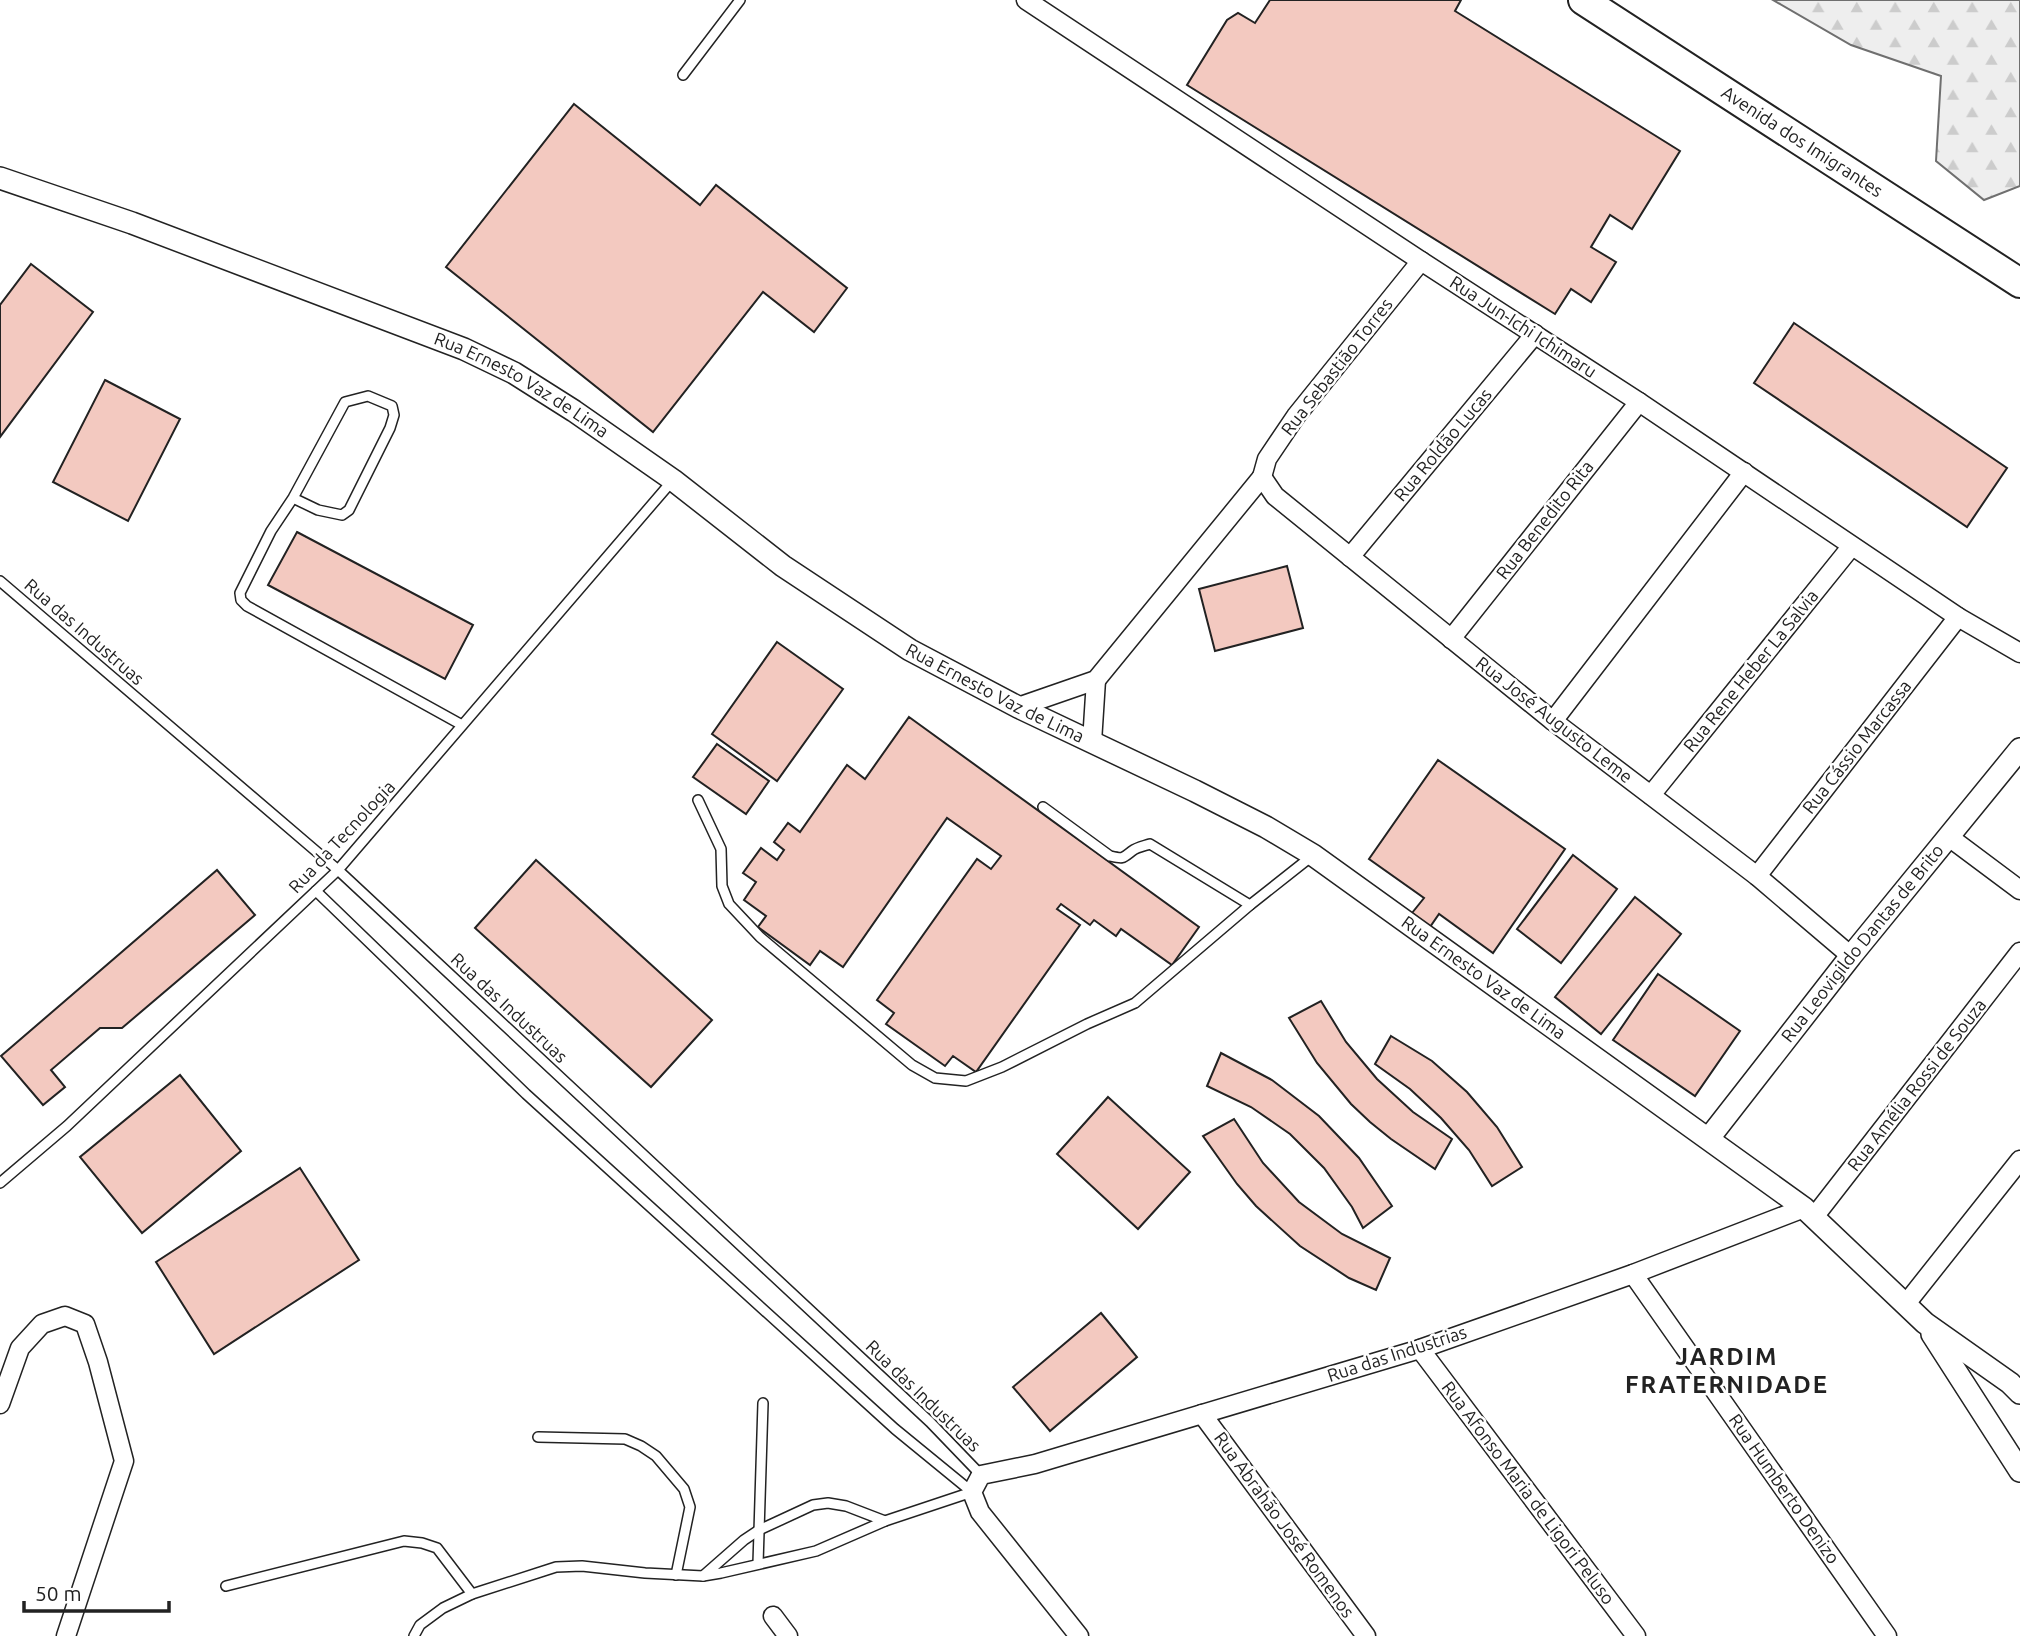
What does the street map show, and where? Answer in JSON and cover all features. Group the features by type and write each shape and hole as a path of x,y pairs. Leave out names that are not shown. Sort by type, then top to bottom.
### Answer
{"main road":[{"name":"Avenida dos Imigrantes","path":"1583,0 2020,283"},
{"name":"Avenida dos Imigrantes","path":"1619,0 2020,260"}],"street":[{"name":"Rua Jun-Ichi Ichimaru","path":"1026,0 1639,402 1958,617 2020,653"},
{"name":"Rua Ernesto Vaz de Lima","path":"0,178 132,223 464,349 514,373 673,480 783,566 910,650 1018,707 1195,790 1313,855 1709,1138 1809,1213 1925,1323"},
{"name":"Rua Sebastião Torres","path":"1096,680 1262,477 1267,460 1296,416 1421,261"},
{"name":"Rua Roldão Lucas","path":"1350,557 1535,334"},
{"name":"Rua Benedito Rita","path":"1451,639 1639,402"},
{"path":"1553,721 1744,472"},
{"name":"Rua José Augusto Leme","path":"1262,477 1275,496 1350,557 1553,721 1757,876 1851,956"},
{"name":"Rua Rene Heber La Salvia","path":"1651,795 1852,547"},
{"name":"Rua Cássio Marcassa","path":"1757,876 1958,617"},
{"path":"1018,707 1096,680 1092,742"},
{"name":"Rua Leovigildo Dantas de Brito","path":"1709,1138 1851,956 2020,749"},
{"path":"1949,838 2020,890"},
{"name":"Rua Amélia Rossi de Souza","path":"1809,1213 2020,953"},
{"path":"1905,1305 2020,1160"},
{"name":"Rua das Industrias","path":"981,1475 1035,1464 1420,1349 1809,1213"},
{"name":"Rua Humberto Denizo","path":"1633,1274 1887,1636"},
{"path":"0,1404 20,1348 42,1324 65,1316 85,1324 124,1461 66,1636"},
{"path":"1925,1323 2017,1382"},
{"path":"1925,1323 2017,1460"},
{"name":"Rua Afonso Maria de Ligori Peluso","path":"1420,1349 1636,1636"},
{"name":"Rua Abrahão José Romenos","path":"1202,1414 1366,1636"},
{"path":"981,1475 972,1492 980,1512 1079,1636"},
{"path":"773,1616 788,1636"}],"lane":[{"path":"683,75 740,0"},
{"path":"293,498 332,514 342,515 349,510 390,428 394,415 392,406 368,396 345,402 250,570 240,593 241,600 247,606 462,725"},
{"name":"Rua da Tecnologia","path":"0,1183 67,1126 338,870 673,480"},
{"name":"Rua das Industruas","path":"0,582 338,870 920,1412 981,1475"},
{"path":"698,800 720,849 722,886 729,904 760,937 912,1065 935,1078 966,1081 1002,1067 1135,1003 1313,855"},
{"path":"1042,807 1110,856 1127,857 1134,849 1150,844 1250,905"},
{"path":"316,891 526,1094 895,1429 972,1492"},
{"path":"758,1564 763,1403"},
{"path":"538,1437 625,1439 656,1456 684,1489 690,1507 676,1575"},
{"path":"414,1636 421,1625 443,1608 471,1594 556,1567 582,1566 703,1576 816,1551 885,1521 972,1492"},
{"path":"703,1576 730,1551 759,1530 813,1505 828,1503 846,1506 885,1521"},
{"path":"226,1586 404,1541 437,1548 471,1594"}],"green space":[{"path":"1773,0 2020,0 2020,186 1984,200 1936,161 1941,76 1851,45"}],"building":[{"path":"1270,0 1461,0 1455,11 1680,151 1632,229 1610,215 1591,247 1616,262 1591,302 1571,289 1555,314 1187,85 1227,20 1238,13 1255,23"},
{"path":"574,104 700,205 716,185 847,288 814,332 763,292 653,432 446,267"},
{"path":"31,264 93,312 0,437 0,305"},
{"path":"1794,323 2007,468 1967,527 1754,383"},
{"path":"105,380 180,419 128,521 53,482"},
{"path":"297,532 473,625 445,679 268,585"},
{"path":"1287,566 1303,628 1215,651 1199,589"},
{"path":"777,642 843,689 777,781 712,734"},
{"path":"909,717 1199,927 1172,965 1121,929 1116,936 1094,920 1090,925 1061,904 1057,909 1080,925 976,1072 953,1056 945,1066 886,1024 894,1013 877,1000 977,859 991,869 1001,856 947,818 843,967 820,951 810,965 758,927 766,916 744,900 756,882 743,873 761,848 777,860 784,850 774,842 788,823 800,832 847,765 865,779"},
{"path":"717,744 769,781 746,814 693,777"},
{"path":"1438,760 1565,849 1493,953 1439,914 1430,927 1412,913 1424,898 1369,859"},
{"path":"1573,855 1617,889 1561,963 1517,929"},
{"path":"536,860 712,1020 651,1087 475,928"},
{"path":"217,870 255,915 122,1028 100,1028 51,1070 65,1087 43,1105 1,1056"},
{"path":"1635,897 1681,934 1601,1034 1555,997"},
{"path":"1658,974 1740,1031 1695,1096 1613,1040"},
{"path":"1321,1001 1346,1042 1377,1079 1413,1112 1452,1139 1435,1169 1370,1122 1351,1104 1317,1063 1289,1018"},
{"path":"1391,1036 1432,1061 1467,1092 1497,1127 1522,1167 1492,1186 1469,1150 1441,1118 1410,1089 1375,1064"},
{"path":"1221,1053 1272,1080 1319,1116 1359,1158 1392,1206 1363,1228 1352,1207 1324,1168 1290,1134 1251,1107 1207,1086"},
{"path":"180,1075 241,1151 142,1233 80,1157"},
{"path":"1108,1097 1190,1172 1138,1229 1057,1154"},
{"path":"1234,1119 1263,1163 1299,1202 1342,1234 1390,1258 1376,1290 1349,1278 1300,1246 1256,1206 1237,1184 1203,1136"},
{"path":"300,1168 359,1260 214,1354 156,1262"},
{"path":"1101,1313 1137,1357 1050,1431 1013,1387"}],"district":[{"name":"JARDIM FRATERNIDADE","path":"1727,1371"}]}
